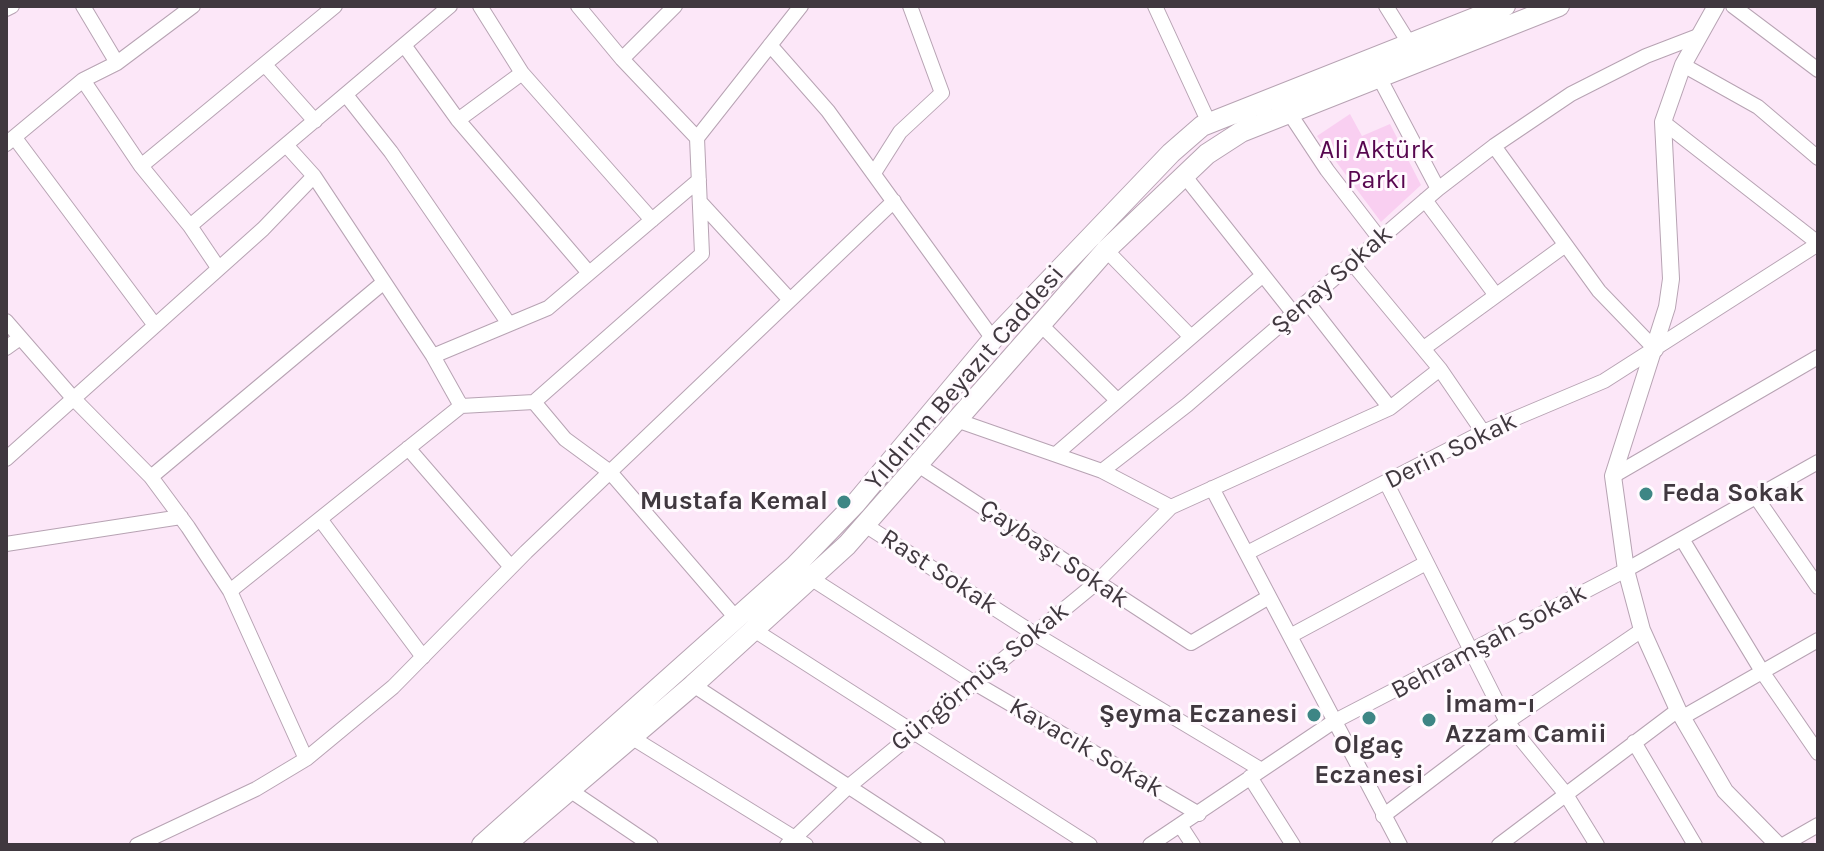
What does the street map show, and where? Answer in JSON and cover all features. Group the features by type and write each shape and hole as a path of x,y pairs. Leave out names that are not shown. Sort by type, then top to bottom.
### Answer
{"main road":[{"name":"Yıldırım Beyazıt Caddesi","path":"482,845 795,566 855,504 993,339 1171,153 1209,123 1505,6"},
{"path":"517,842 631,737 812,579 865,525 1106,250 1183,174 1241,132 1559,6"}],"street":[{"path":"6,9 12,6"},
{"path":"83,6 117,63"},
{"path":"154,324 10,141 83,80 117,63 193,6"},
{"path":"141,166 335,6"},
{"path":"190,226 450,6"},
{"path":"480,6 522,73 652,220"},
{"path":"622,59 675,6"},
{"path":"697,138 801,6"},
{"path":"874,173 900,132 942,93 910,6"},
{"path":"1155,6 1209,123"},
{"path":"1386,6 1409,43"},
{"path":"1716,6 1683,65 1663,122 1671,279 1656,350 1621,442 1613,476 1626,570 1642,630 1680,713 1725,791 1780,845 1818,825"},
{"path":"1733,6 1818,70"},
{"path":"230,591 461,406 534,402 702,254 697,138 622,59 580,7"},
{"name":"Şenay Sokak","path":"1102,471 1308,303 1438,189 1494,146 1571,94 1646,56 1698,36"},
{"path":"404,45 458,120 589,273"},
{"path":"770,45 828,111 993,339"},
{"path":"1683,65 1758,107 1818,158"},
{"path":"266,66 315,121"},
{"path":"458,120 522,73"},
{"path":"1380,79 1438,189"},
{"path":"83,80 141,166 190,226 217,266"},
{"path":"346,95 391,152 509,324"},
{"path":"1290,114 1327,170 1380,239"},
{"path":"1663,122 1818,244"},
{"path":"286,145 314,176 433,356 461,406"},
{"path":"1494,146 1564,246 1629,325 1656,350"},
{"path":"1183,174 1294,314"},
{"path":"6,459 217,266 263,229 314,176"},
{"path":"433,356 548,308 699,180"},
{"path":"1425,200 1495,294"},
{"path":"137,845 256,789 306,759 393,687 511,567 894,201"},
{"path":"700,202 790,300"},
{"name":"Derin Sokak","path":"1247,553 1483,432 1585,390 1656,350 1818,244"},
{"path":"1424,348 1564,246"},
{"path":"1106,250 1190,336"},
{"path":"1353,264 1424,348 1483,432"},
{"path":"1056,454 1263,275"},
{"path":"151,477 384,282"},
{"path":"1308,303 1390,408"},
{"path":"6,321 73,398 151,477 181,517 230,591 306,759"},
{"path":"1041,325 1117,400"},
{"path":"6,348 20,338"},
{"path":"1613,476 1818,357"},
{"path":"956,420 1102,471 1171,507 1390,408 1440,369"},
{"path":"534,402 565,439 610,472 736,618"},
{"path":"408,448 511,567"},
{"path":"1626,570 1818,462"},
{"name":"Çaybaşı Sokak","path":"918,465 1191,643 1269,597"},
{"path":"1386,482 1507,722 1565,793 1597,845"},
{"path":"1212,488 1400,845"},
{"path":"1756,497 1818,587"},
{"name":"Güngörmüş Sokak","path":"796,843 848,787 1096,583 1171,507"},
{"path":"6,544 181,517"},
{"path":"320,519 423,657"},
{"name":"Rast Sokak","path":"865,525 1255,773"},
{"path":"1682,539 1763,673 1818,753"},
{"path":"1290,636 1426,563"},
{"name":"Behramşah Sokak","path":"1150,845 1333,722 1626,570"},
{"name":"Kavacık Sokak","path":"812,579 973,682 1199,814"},
{"path":"754,630 1090,845"},
{"path":"1383,816 1507,722 1642,630"},
{"path":"1499,845 1634,742 1680,713 1763,673 1818,640"},
{"path":"693,685 938,845"},
{"path":"631,737 796,843"},
{"path":"1634,742 1695,845"},
{"path":"1255,773 1293,845"},
{"path":"571,791 651,845"},
{"path":"1180,825 1193,845"}],"green space":[{"name":"Ali Aktürk Parkı","path":"1350,114 1362,136 1390,124 1421,185 1381,222 1317,136"}],"place":[{"name":"Feda Sokak","path":"1646,494"},
{"name":"Mustafa Kemal","path":"844,502"},
{"name":"Şeyma Eczanesi","path":"1314,715"},
{"name":"Olgaç Eczanesi","path":"1369,718"},
{"name":"İmam-ı Azzam Camii","path":"1429,720"}]}
